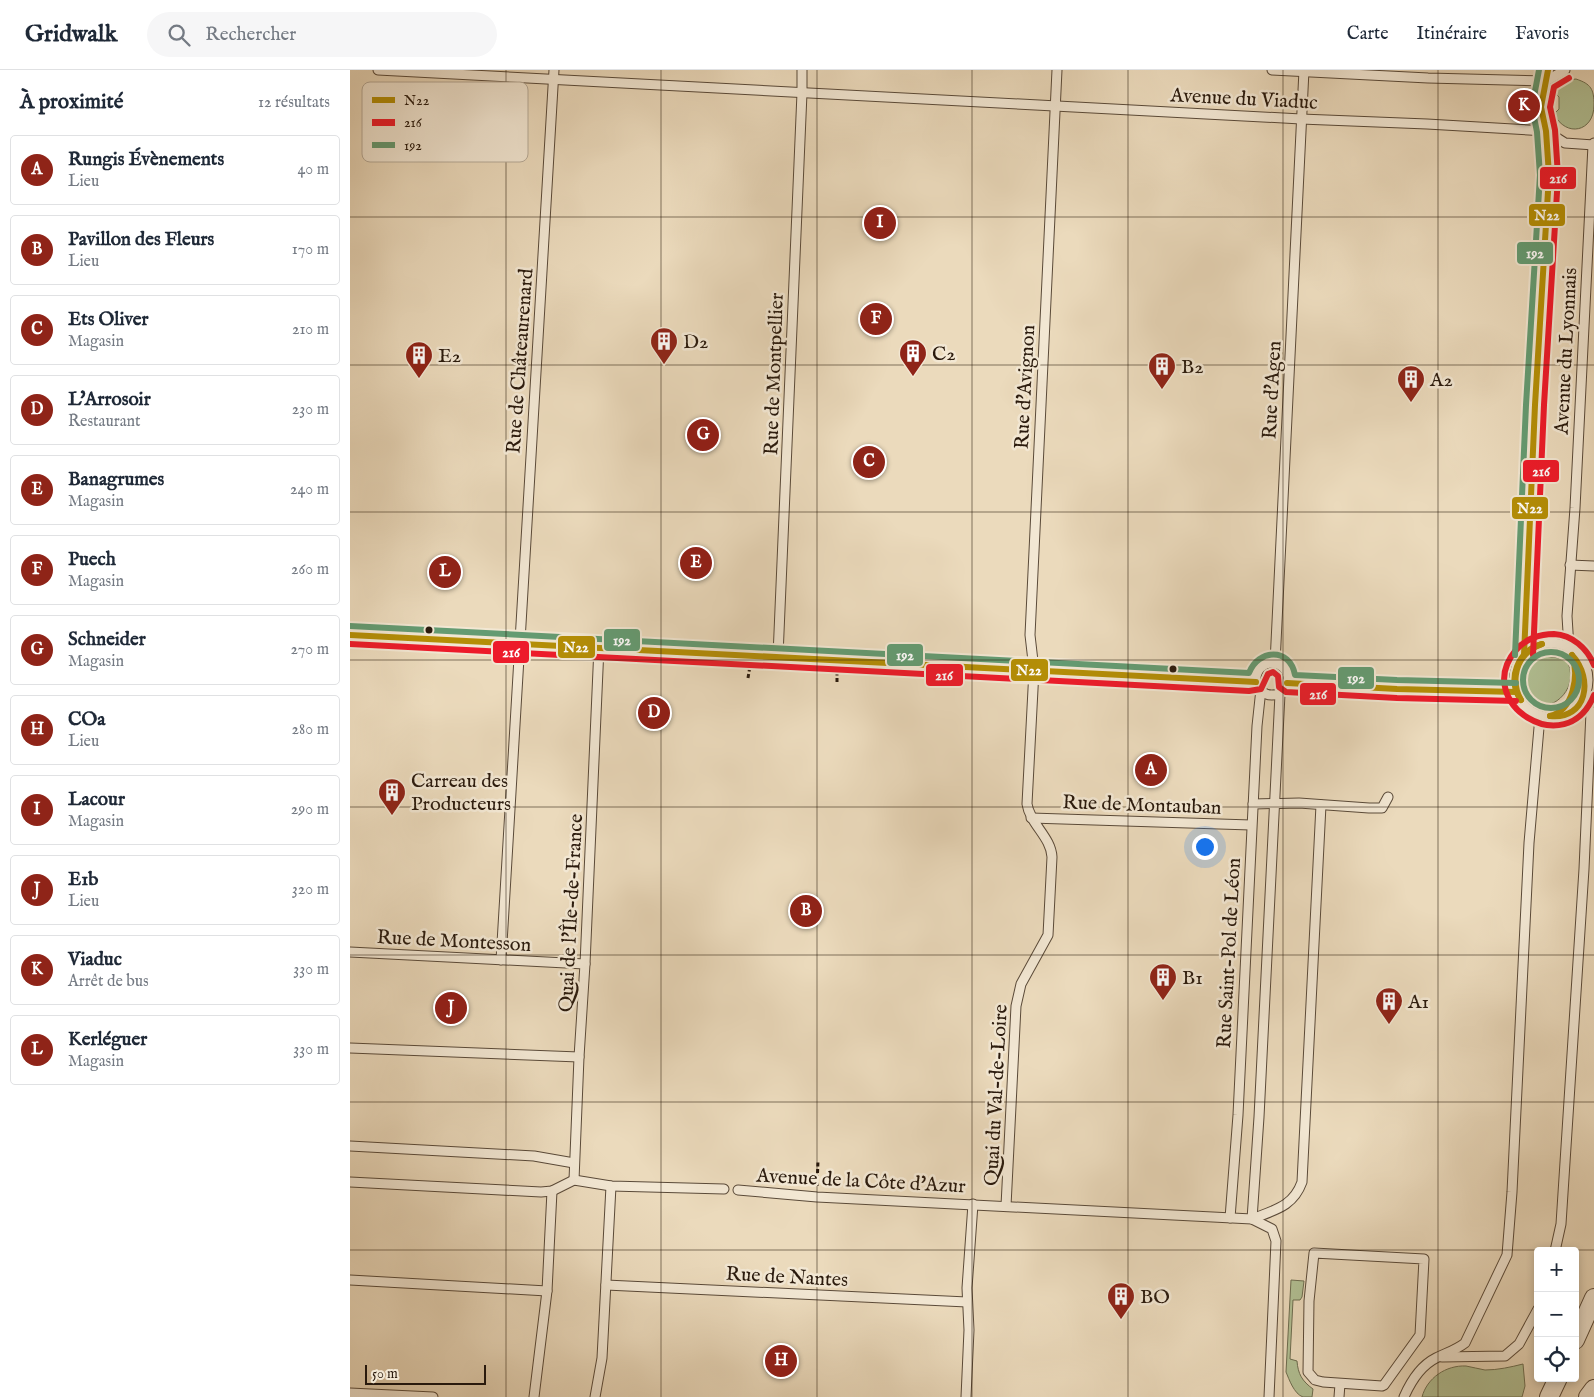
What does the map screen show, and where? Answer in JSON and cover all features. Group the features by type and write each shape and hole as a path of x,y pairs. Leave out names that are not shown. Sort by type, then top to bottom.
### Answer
{"street":[{"path":"1576,1337 1594,1298"},
{"path":"1549,1397 1556,1382"},
{"path":"1588,1397 1594,1389"}],"lane":[{"name":"Avenue du Viaduc","path":"378,70 1546,131 1565,144 1594,144"},
{"name":"Rue de Châteaurenard","path":"501,960 554,70"},
{"name":"Rue de Montpellier","path":"778,656 802,70"},
{"name":"Rue d'Avignon","path":"1034,670 1030,635 1057,70"},
{"name":"Avenue du Viaduc","path":"1272,70 1546,82"},
{"name":"Avenue du Lyonnais","path":"1524,655 1535,405 1549,175 1546,131 1541,107 1548,70"},
{"path":"1546,82 1565,70"},
{"name":"Rue d'Agen","path":"1275,663 1304,71"},
{"name":"Avenue du Lyonnais","path":"1569,648 1567,616 1576,508 1594,144"},
{"path":"1570,565 1594,566"},
{"path":"350,635 1034,670 1258,685 1268,694 1280,694 1285,689 1287,683 1286,669 1275,663 1265,665 1257,674 1258,685"},
{"path":"1550,643 1569,648 1583,661 1587,670 1589,680 1584,698 1578,706 1561,716 1550,718 1540,716 1523,704 1516,692 1514,683 1518,664 1524,655 1532,649 1550,643"},
{"name":"Quai de l'Île-de-France","path":"574,1180 599,647"},
{"name":"Quai du Val-de-Loire","path":"1006,1206 1016,1006 1021,984 1048,936 1052,854 1050,845 1031,818 1027,797 1034,670"},
{"path":"1287,683 1396,689 1516,692"},
{"name":"Rue Saint-Pol de Léon","path":"1230,1218 1238,1115 1258,685"},
{"name":"Rue Saint-Pol de Léon","path":"1252,1219 1259,1117 1280,694"},
{"path":"1557,1247 1561,1224 1584,869 1591,712 1584,698"},
{"path":"1404,1397 1416,1375 1428,1363 1459,1348 1468,1338 1507,1256 1512,1192 1529,843 1540,716"},
{"path":"1253,804 1299,803 1382,808 1388,797"},
{"path":"1252,1219 1289,1202 1298,1192 1302,1182 1321,805"},
{"name":"Rue de Montauban","path":"1031,818 1251,825"},
{"name":"Rue de Montesson","path":"350,952 585,964"},
{"path":"350,1048 579,1058"},
{"path":"350,1146 534,1156 574,1163"},
{"path":"350,1182 541,1192 552,1191 574,1180 611,1186 724,1189"},
{"path":"595,1397 602,1358 611,1186"},
{"name":"Avenue de la Côte d'Azur","path":"738,1190 817,1197 1252,1219"},
{"path":"534,1397 546,1291 552,1191"},
{"path":"966,1397 969,1330 967,1302 973,1204"},
{"path":"1252,1219 1272,1229 1276,1241 1269,1397"},
{"path":"1314,1253 1424,1259 1419,1339 1384,1385 1340,1384 1316,1380 1308,1372 1309,1301 1314,1253"},
{"path":"350,1280 546,1291"},
{"name":"Rue de Nantes","path":"606,1285 967,1302"},
{"path":"1437,1358 1504,1356 1519,1344 1534,1316"},
{"path":"1339,1397 1340,1384"},
{"path":"350,1393 433,1397"}],"path":[{"path":"817,1197 818,1161"}],"green space":[{"path":"1576,79 1591,88 1594,105 1593,114 1585,126 1572,129 1565,127 1559,122 1554,114 1559,109 1559,97 1554,92 1559,86 1569,80"},
{"path":"1541,652 1544,656 1559,658 1562,653 1570,668 1570,682 1565,693 1556,701 1546,705 1535,704 1527,696 1523,680 1524,671 1528,663"},
{"path":"1291,1280 1304,1281 1302,1297 1300,1300 1293,1300 1290,1359 1297,1361 1301,1377 1313,1389 1312,1397 1303,1397 1297,1393 1286,1372"},
{"path":"1523,1364 1525,1386 1522,1397 1422,1397 1428,1384 1438,1374 1451,1368 1466,1366 1490,1370"}],"transit line":[{"name":"192","path":"1515,655 1526,405 1540,175 1537,132 1532,107 1539,70"},
{"name":"N22","path":"1524,655 1535,405 1549,175 1546,131 1541,107 1548,70"},
{"name":"216","path":"1533,655 1544,405 1558,176 1555,130 1550,107 1554,87 1569,78"},
{"name":"192","path":"350,626 1249,673 1259,659 1274,654 1287,660 1292,666 1295,675 1516,683"},
{"name":"216","path":"1594,665 1583,648 1573,640 1561,635 1549,634 1533,638 1520,646 1505,670 1505,689 1514,705 1528,718 1546,725 1564,724 1581,715 1594,695"},
{"name":"N22","path":"350,635 1256,682"},
{"name":"216","path":"350,644 1249,691 1261,689 1268,674 1273,672 1278,676 1279,687 1286,692 1397,698 1516,701"},
{"name":"N22","path":"1521,700 1515,684 1517,667 1526,652 1542,644"},
{"name":"N22","path":"1521,700 1516,688 1517,669 1523,657 1534,647 1542,644"},
{"name":"192","path":"1545,652 1557,652 1571,660 1579,674 1579,680 1577,691 1571,700 1557,708 1545,708 1535,703 1528,696 1523,686 1523,674 1528,664 1535,657 1545,652"},
{"name":"N22","path":"1550,716 1562,716 1572,712 1579,705 1583,696 1583,675 1572,655"},
{"name":"N22","path":"1550,716 1565,707 1573,691 1575,672 1572,655"},
{"name":"N22","path":"1287,683 1397,689 1516,692"}],"place":[{"name":"Viaduc","path":"1524,106"},
{"name":"Lacour","path":"880,223"},
{"name":"Puech","path":"876,319"},
{"name":"D2","path":"664,365"},
{"name":"C2","path":"913,377"},
{"name":"E2","path":"419,379"},
{"name":"B2","path":"1162,390"},
{"name":"A2","path":"1411,403"},
{"name":"Schneider","path":"703,435"},
{"name":"Ets Oliver","path":"869,462"},
{"name":"Banagrumes","path":"696,563"},
{"name":"Kerléguer","path":"445,572"},
{"name":"L'Arrosoir","path":"654,713"},
{"name":"Rungis Évènements","path":"1151,770"},
{"name":"Carreau des Producteurs","path":"392,816"},
{"name":"Pavillon des Fleurs","path":"806,911"},
{"name":"B1","path":"1163,1001"},
{"name":"E1b","path":"451,1008"},
{"name":"A1","path":"1389,1025"},
{"name":"BO","path":"1121,1320"},
{"name":"COa","path":"781,1361"}]}
